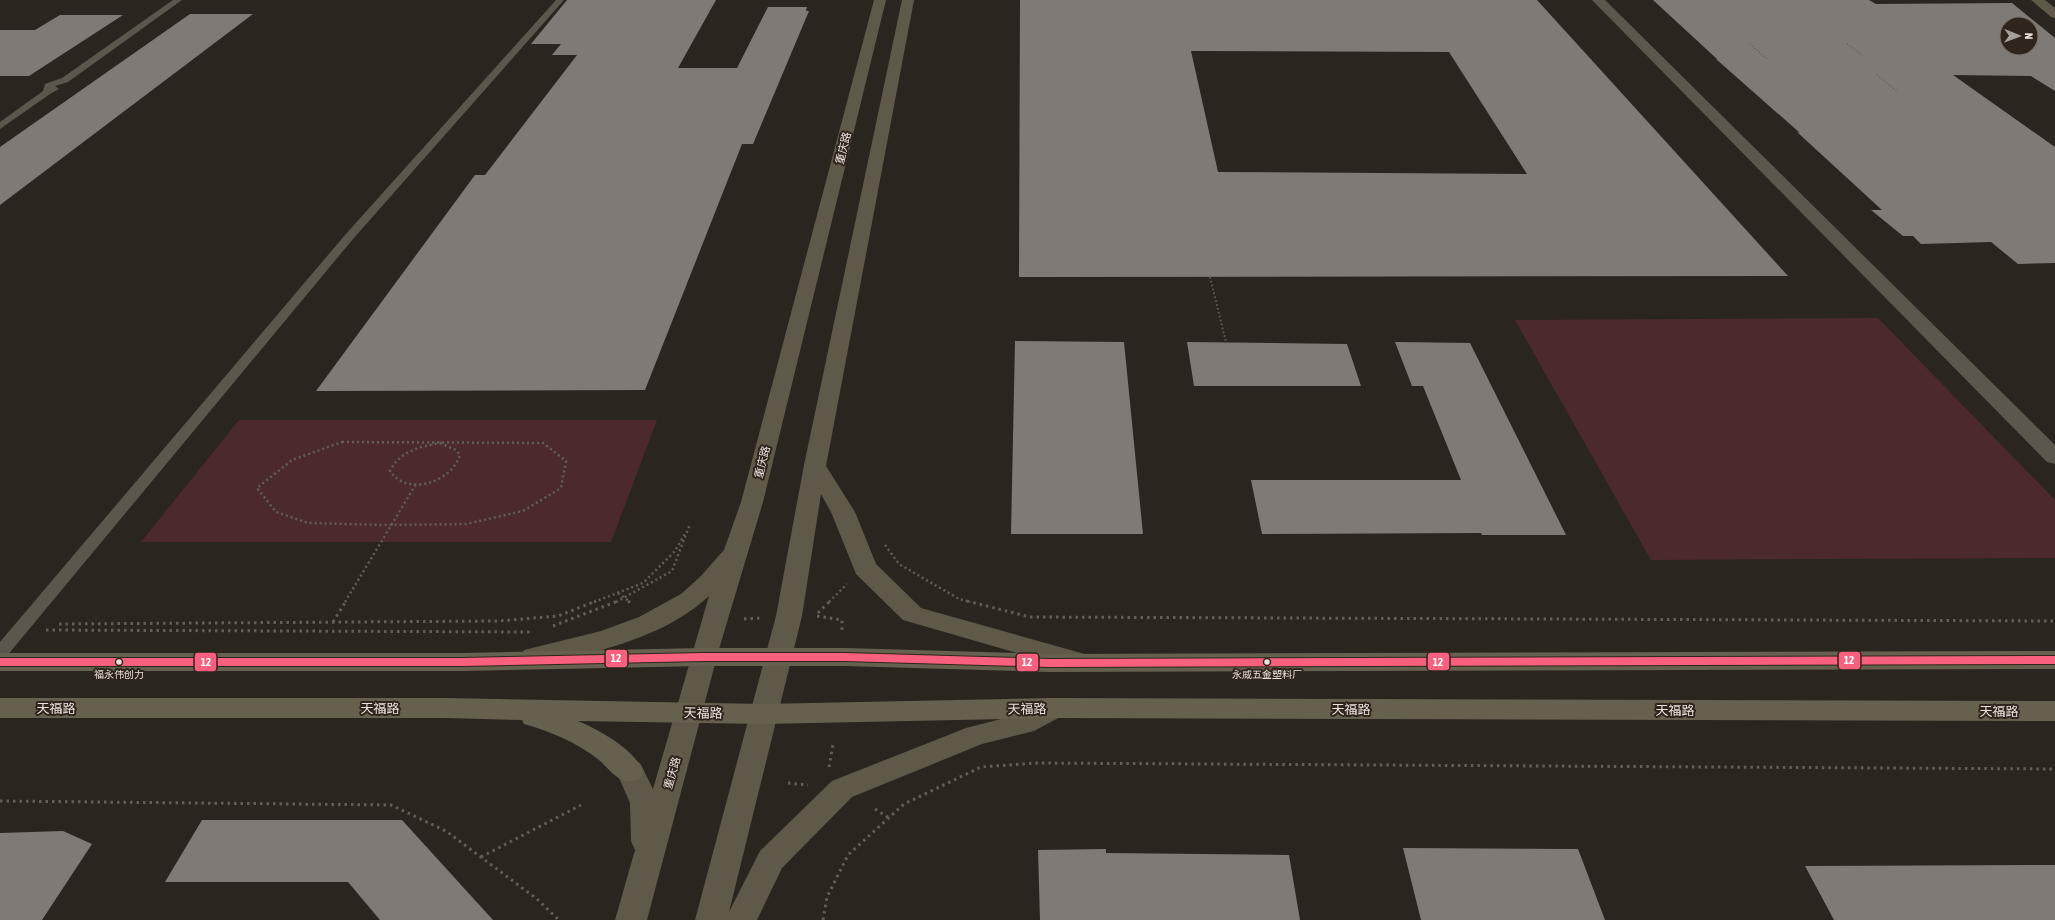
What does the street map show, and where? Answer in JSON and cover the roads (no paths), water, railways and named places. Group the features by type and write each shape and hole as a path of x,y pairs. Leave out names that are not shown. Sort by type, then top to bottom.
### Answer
{"main road":[{"name":"重庆路","path":"634,909 689,713 703,657 752,502 880,0"},
{"path":"711,920 789,616 815,465 909,0"},
{"path":"2037,0 2055,14"},
{"path":"815,465 843,512 865,568 912,614 1079,662"},
{"path":"514,660 594,643 644,613 684,604 719,571 736,549"},
{"path":"0,662 463,662 703,657 845,657 1079,662 2055,660"},
{"name":"天福路","path":"0,708 446,708 763,714 1054,708 2052,715"},
{"path":"741,920 771,860 842,789 976,735 1024,724 1054,708"},
{"path":"502,710 542,718 582,734 609,751 630,771 645,803 646,836 634,909"}],"street":[{"path":"1598,0 2055,457"}],"lane":[{"path":"0,126 47,92 71,85 65,80 178,0"},
{"path":"0,653 349,237 560,0"}],"place":[{"name":"福永伟创力","path":"119,662"},
{"name":"永威五金塑料厂","path":"1267,662"}]}
